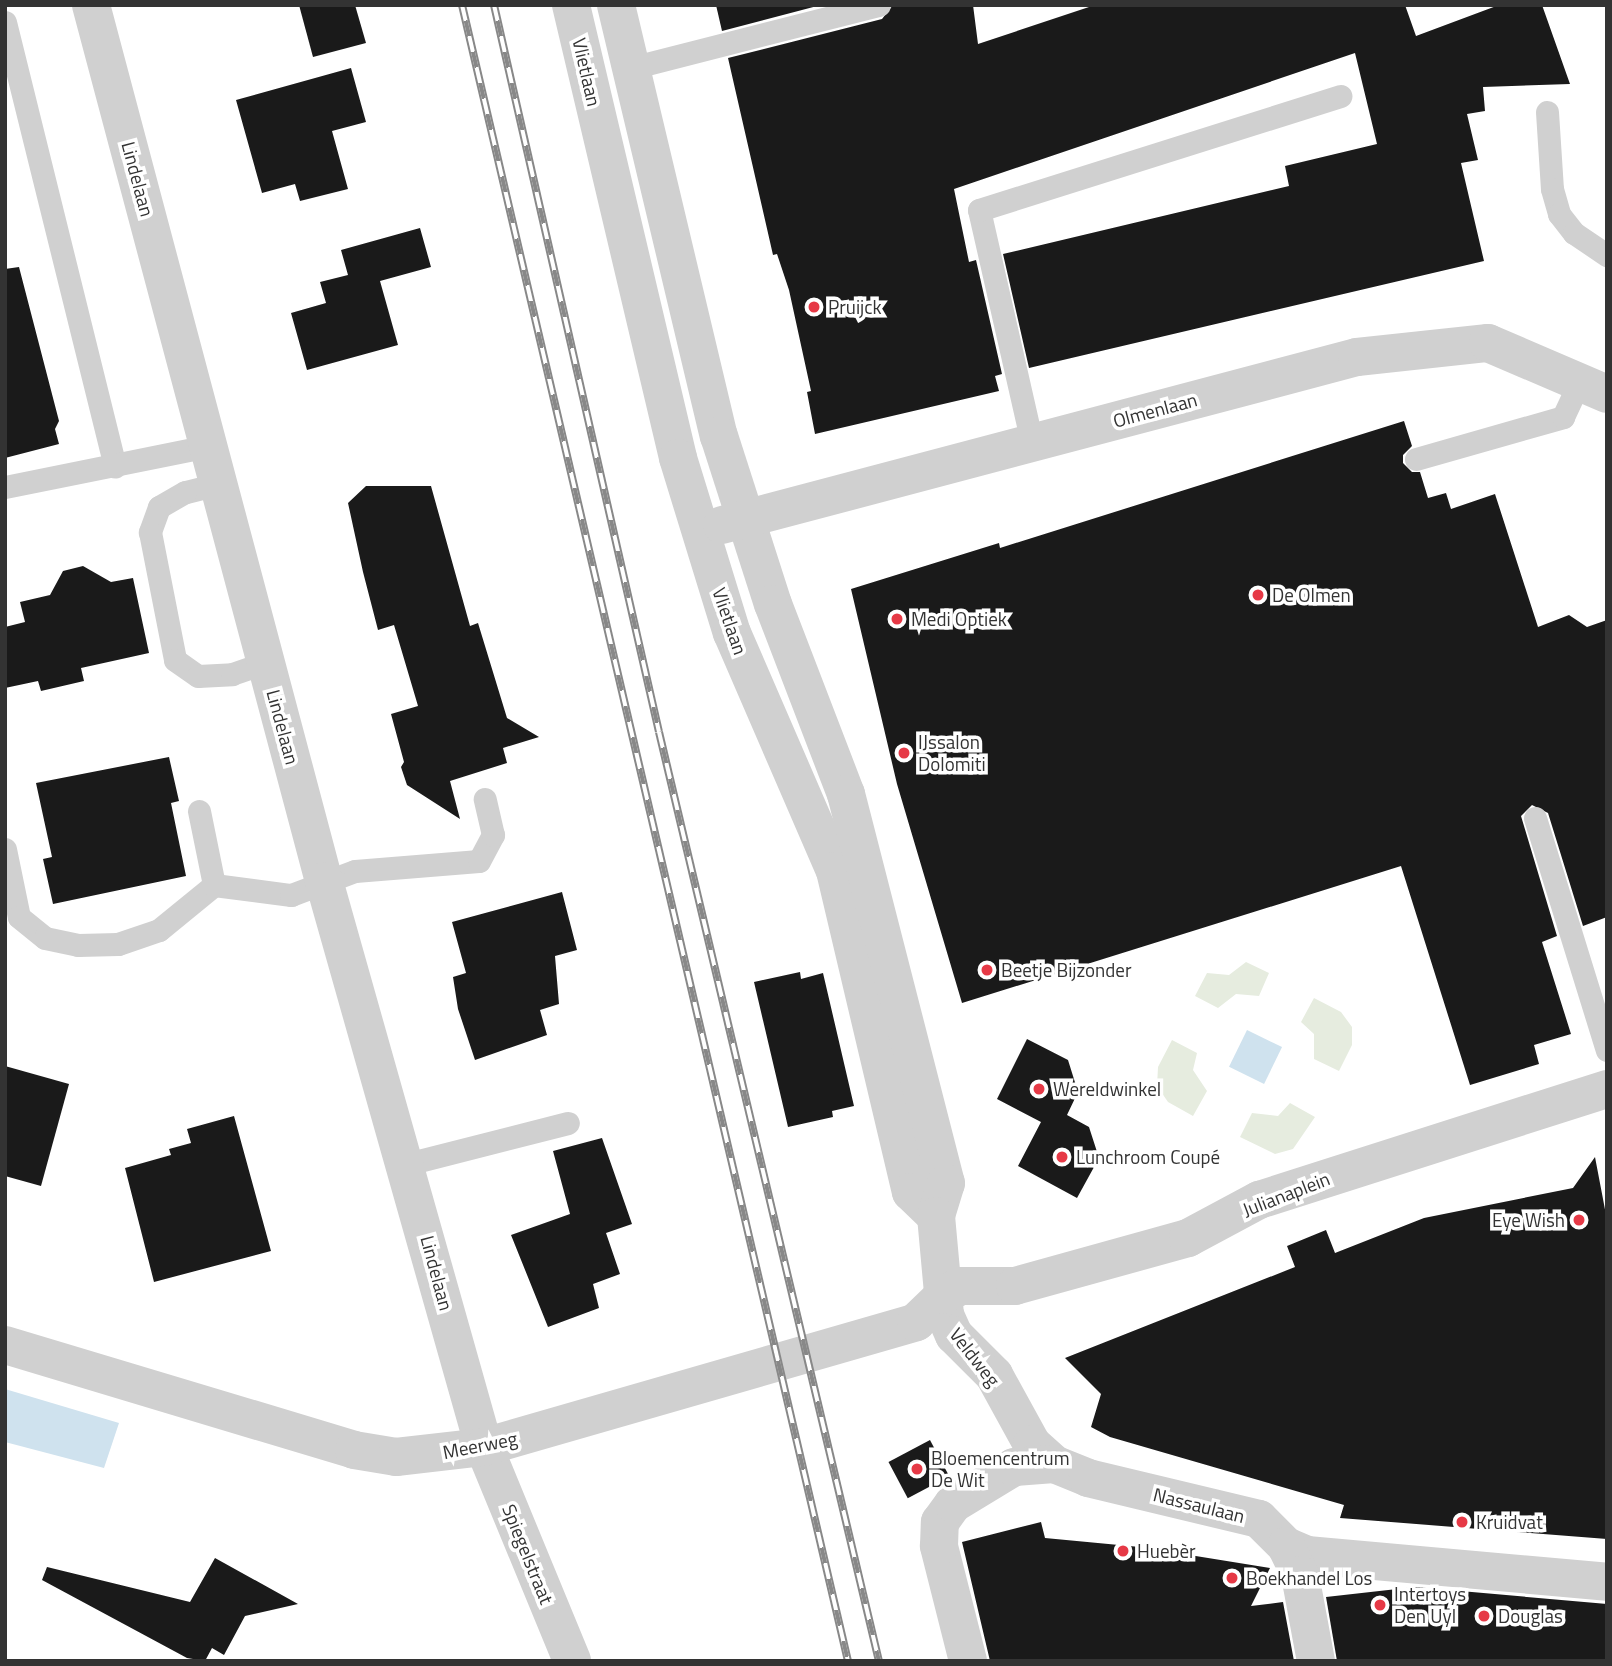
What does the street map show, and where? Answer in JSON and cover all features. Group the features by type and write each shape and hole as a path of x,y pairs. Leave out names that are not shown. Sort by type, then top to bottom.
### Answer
{"street":[{"name":"Lindelaan","path":"91,5 324,881 407,1164 484,1447"},
{"name":"Vlietlaan","path":"571,5 678,458 732,633 835,871 911,1192 936,1216"},
{"path":"615,5 719,436 773,604 846,794 946,1183 936,1216 944,1295"},
{"name":"Olmenlaan","path":"701,530 1357,357 1488,343 1594,388"},
{"name":"Julianaplein","path":"944,1295 960,1286 1015,1286 1188,1238 1258,1200 1598,1090"},
{"name":"Veldweg","path":"944,1295 954,1335 994,1375 1015,1417"},
{"name":"Meerweg","path":"5,1345 354,1450 396,1457 484,1447 916,1322 944,1295"},
{"path":"989,1481 1008,1461 1015,1417"},
{"name":"Nassaulaan","path":"1015,1417 1032,1444 1054,1464 1088,1478 1258,1519 1286,1546 1330,1558 1607,1581"},
{"name":"Spiegelstraat","path":"484,1447 572,1661"},
{"path":"968,1661 939,1546 940,1522 953,1504 1014,1467 1054,1464"},
{"path":"1286,1546 1300,1575 1316,1661"}],"lane":[{"path":"631,68 879,5"},
{"path":"5,22 115,467"},
{"path":"1032,443 979,210 1340,96"},
{"path":"1547,112 1552,189 1559,214 1574,233 1607,255"},
{"path":"1416,459 1563,417 1594,388"},
{"path":"5,487 209,446"},
{"path":"218,484 185,492 159,507 150,532 175,660 198,676 232,674 266,662"},
{"path":"5,849 19,917 45,938 78,945 118,944 159,930 214,885 291,895 355,870 479,861 493,835 485,799"},
{"path":"199,811 214,885"},
{"path":"1535,818 1607,1050"},
{"path":"407,1164 568,1123"}],"shaded area":[{"path":"1246,962 1269,973 1259,996 1236,994 1218,1008 1195,996 1207,973 1229,975"},
{"path":"1314,998 1341,1012 1352,1027 1352,1045 1339,1071 1314,1059 1314,1034 1301,1022"},
{"path":"1172,1040 1197,1053 1193,1070 1207,1091 1193,1116 1168,1102 1157,1086 1158,1067"},
{"path":"1290,1103 1315,1117 1293,1149 1275,1154 1240,1137 1252,1113 1278,1116"}],"water":[{"path":"1247,1030 1282,1047 1264,1084 1229,1067"},
{"path":"5,1389 119,1423 104,1468 5,1442"}],"building":[{"path":"299,5 355,5 366,43 313,57"},
{"path":"716,5 821,5 722,31"},
{"path":"893,5 973,5 978,44 1095,5 1405,5 1416,36 1499,5 1542,5 1570,84 1483,87 1485,111 1467,114 1478,160 1461,163 1484,261 1029,368 1003,254 1289,186 1285,166 1377,144 1355,53 954,189 969,262 976,260 1002,374 995,376 999,391 815,434 807,392 811,391 789,290 777,254 773,255 728,58 882,19"},
{"path":"351,68 366,122 332,131 348,189 300,201 295,184 262,193 236,100"},
{"path":"420,228 431,267 380,281 398,345 307,370 291,313 326,303 320,282 348,275 341,250"},
{"path":"19,267 59,421 55,429 59,444 5,458 5,269"},
{"path":"1404,421 1412,446 1403,455 1403,463 1412,472 1420,472 1428,498 1446,493 1451,509 1495,494 1538,627 1569,615 1587,627 1607,620 1607,917 1583,926 1548,813 1532,805 1521,816 1557,936 1542,942 1571,1034 1534,1045 1539,1064 1470,1085 1401,866 962,1003 897,784 851,589 999,543 1000,548"},
{"path":"366,486 431,486 470,626 478,623 507,718 539,737 503,748 507,763 450,781 460,819 407,785 401,767 404,762 391,714 418,706 394,625 378,630 363,572 348,503"},
{"path":"83,566 111,582 133,578 149,653 81,668 84,681 41,691 38,681 5,688 5,627 25,622 20,602 50,595 63,571"},
{"path":"169,757 179,801 171,803 186,876 53,904 43,859 52,857 36,783"},
{"path":"562,892 577,950 555,956 559,1004 540,1010 547,1035 475,1060 458,1009 453,977 466,973 452,922"},
{"path":"800,972 801,979 823,973 854,1106 832,1111 833,1117 788,1127 754,982"},
{"path":"1027,1039 1068,1060 1078,1092 1067,1115 1089,1127 1099,1158 1077,1198 1018,1166 1041,1122 997,1099"},
{"path":"5,1066 69,1084 41,1186 5,1176"},
{"path":"234,1116 271,1251 154,1282 125,1168 171,1155 169,1149 191,1143 187,1129"},
{"path":"602,1138 632,1224 606,1233 620,1274 593,1284 599,1308 548,1327 511,1235 570,1214 553,1151"},
{"path":"1595,1157 1607,1220 1607,1539 1340,1518 1344,1505 1110,1437 1091,1427 1101,1394 1065,1358 1295,1267 1287,1246 1326,1230 1335,1253 1424,1218 1573,1188"},
{"path":"930,1440 949,1476 908,1498 889,1462"},
{"path":"1041,1522 1045,1538 1140,1547 1270,1568 1251,1606 1283,1602 1294,1661 990,1661 962,1542"},
{"path":"215,1558 298,1604 245,1616 224,1655 212,1648 205,1661 187,1658 42,1580 47,1567 190,1602"},
{"path":"1415,1587 1607,1604 1607,1661 1337,1661 1326,1597"}],"railway":[{"path":"462,5 848,1661"},
{"path":"494,5 659,732 879,1661"}],"place":[{"name":"Pruijck","path":"814,307"},
{"name":"De Olmen","path":"1258,595"},
{"name":"Medi Optiek","path":"897,619"},
{"name":"IJssalon Dolomiti","path":"904,753"},
{"name":"Beetje Bijzonder","path":"987,970"},
{"name":"Wereldwinkel","path":"1039,1089"},
{"name":"Lunchroom Coupé","path":"1062,1157"},
{"name":"Eye Wish","path":"1579,1220"},
{"name":"Bloemencentrum De Wit","path":"917,1469"},
{"name":"Kruidvat","path":"1462,1522"},
{"name":"Huebèr","path":"1123,1551"},
{"name":"Boekhandel Los","path":"1232,1578"},
{"name":"Intertoys Den Uyl","path":"1380,1605"},
{"name":"Douglas","path":"1484,1616"}]}
